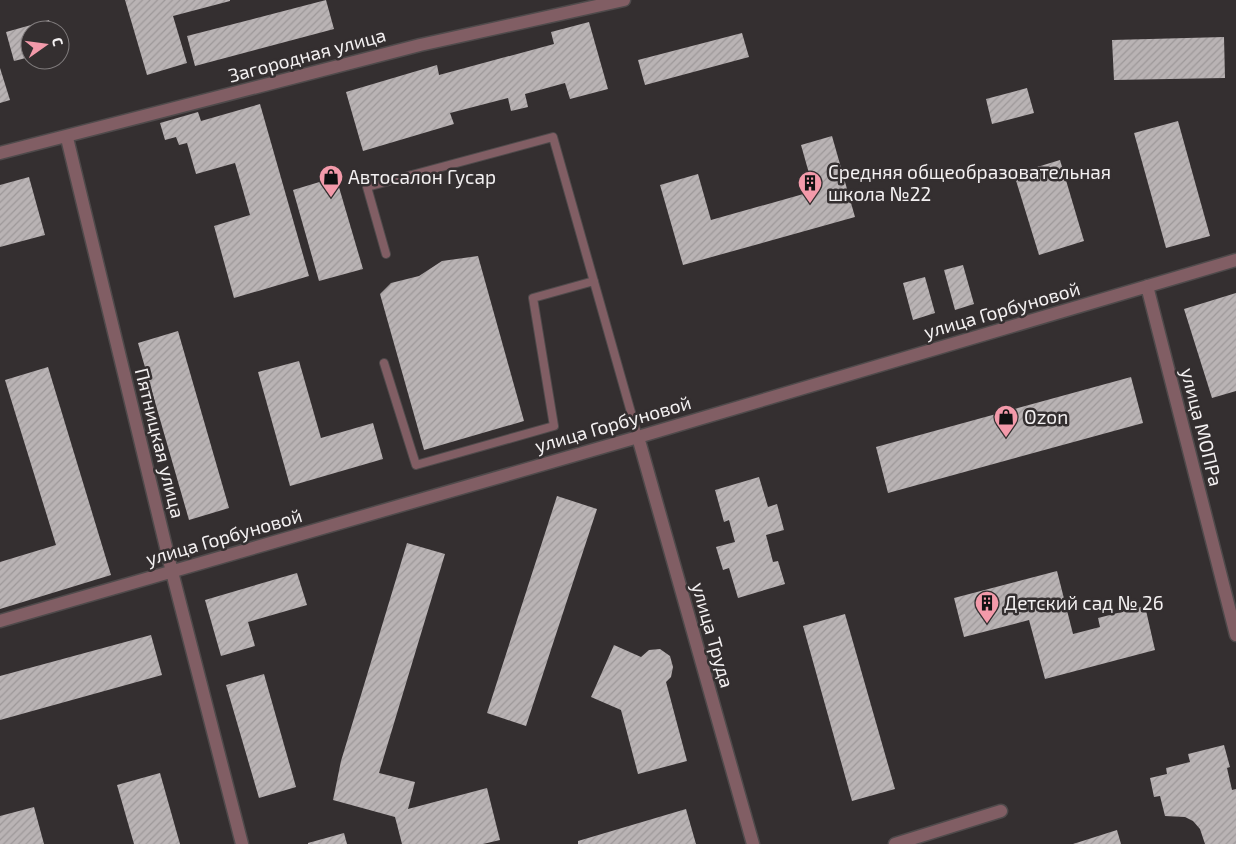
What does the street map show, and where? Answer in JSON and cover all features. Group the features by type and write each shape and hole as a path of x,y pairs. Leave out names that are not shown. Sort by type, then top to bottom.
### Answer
{"street":[{"name":"Загородная улица","path":"0,153 67,138 420,45 624,0"},
{"name":"Пятницкая улица","path":"67,138 172,572 242,844"},
{"name":"улица Горбуновой","path":"0,621 638,437 1236,260"},
{"name":"улица МОПРа","path":"1147,286 1236,635"},
{"name":"улица Труда","path":"638,437 753,844"},
{"path":"895,844 1001,811"}],"lane":[{"path":"386,254 368,187 554,137 638,437"},
{"path":"384,363 416,465 554,426 533,298 594,281"}],"building":[{"path":"125,0 230,1 173,16 187,63 147,75"},
{"path":"326,0 334,29 195,66 187,36"},
{"path":"589,22 608,89 570,99 565,83 525,94 528,107 511,111 508,98 450,113 454,124 363,151 346,92 437,65 439,75 554,44 551,32"},
{"path":"20,28 20,60 14,61 6,32"},
{"path":"742,33 749,57 645,85 638,60"},
{"path":"1224,37 1225,78 1114,80 1112,40"},
{"path":"0,68 10,100 0,103"},
{"path":"1027,88 1034,113 992,124 986,99"},
{"path":"260,104 309,276 234,298 214,226 250,215 235,163 196,174 187,143 179,145 176,137 165,140 160,123 198,112 201,121"},
{"path":"1178,121 1210,236 1166,248 1134,133"},
{"name":"Средняя общеобразовательная школа №22","path":"832,136 855,217 683,265 660,185 698,174 711,220 814,191 801,145"},
{"path":"1060,160 1084,241 1039,255 1014,174"},
{"path":"29,177 45,235 0,247 0,185"},
{"path":"336,177 363,269 319,281 293,190"},
{"path":"478,256 524,421 424,450 380,294 391,283 419,276 442,261"},
{"path":"963,265 974,304 955,310 944,270"},
{"path":"925,277 935,313 913,320 903,283"},
{"path":"1236,293 1236,391 1212,398 1184,309"},
{"path":"178,331 229,508 189,520 138,343"},
{"path":"299,361 321,438 373,423 383,459 290,486 258,372"},
{"path":"48,367 111,575 0,609 0,562 56,545 5,380"},
{"path":"1131,377 1143,423 888,493 876,447"},
{"path":"759,477 768,507 777,504 784,530 766,535 773,562 778,561 785,584 738,598 729,568 723,570 716,547 735,542 729,520 724,522 715,490"},
{"path":"557,496 597,509 526,726 487,713"},
{"path":"407,543 445,554 379,773 415,782 408,809 487,788 500,840 483,844 402,844 395,817 333,800 341,761"},
{"name":"Детский сад № 26","path":"1057,571 1073,634 1100,627 1098,618 1145,606 1155,650 1045,679 1029,620 964,637 954,598"},
{"path":"297,573 307,605 248,622 255,646 221,656 205,600"},
{"path":"845,614 895,789 852,801 803,626"},
{"path":"151,635 162,675 0,720 0,676"},
{"path":"614,645 641,657 649,650 660,649 670,656 673,667 671,677 666,682 687,761 638,774 621,710 591,697"},
{"path":"264,674 296,787 259,798 226,685"},
{"path":"1224,745 1230,767 1227,768 1232,790 1236,789 1236,844 1205,844 1200,829 1193,821 1185,817 1165,816 1160,796 1154,797 1150,778 1167,774 1166,768 1190,762 1188,754"},
{"path":"160,773 180,844 134,844 117,785"},
{"path":"34,807 44,844 0,844 0,816"},
{"path":"686,809 696,844 578,844 578,841"},
{"path":"1117,830 1121,844 1073,844"},
{"path":"344,833 347,844 308,844 308,843"}],"place":[{"name":"Автосалон Гусар","path":"331,198"},
{"name":"Средняя общеобразовательная школа №22","path":"810,204"},
{"name":"Ozon","path":"1006,438"},
{"name":"Детский сад № 26","path":"987,624"}]}
